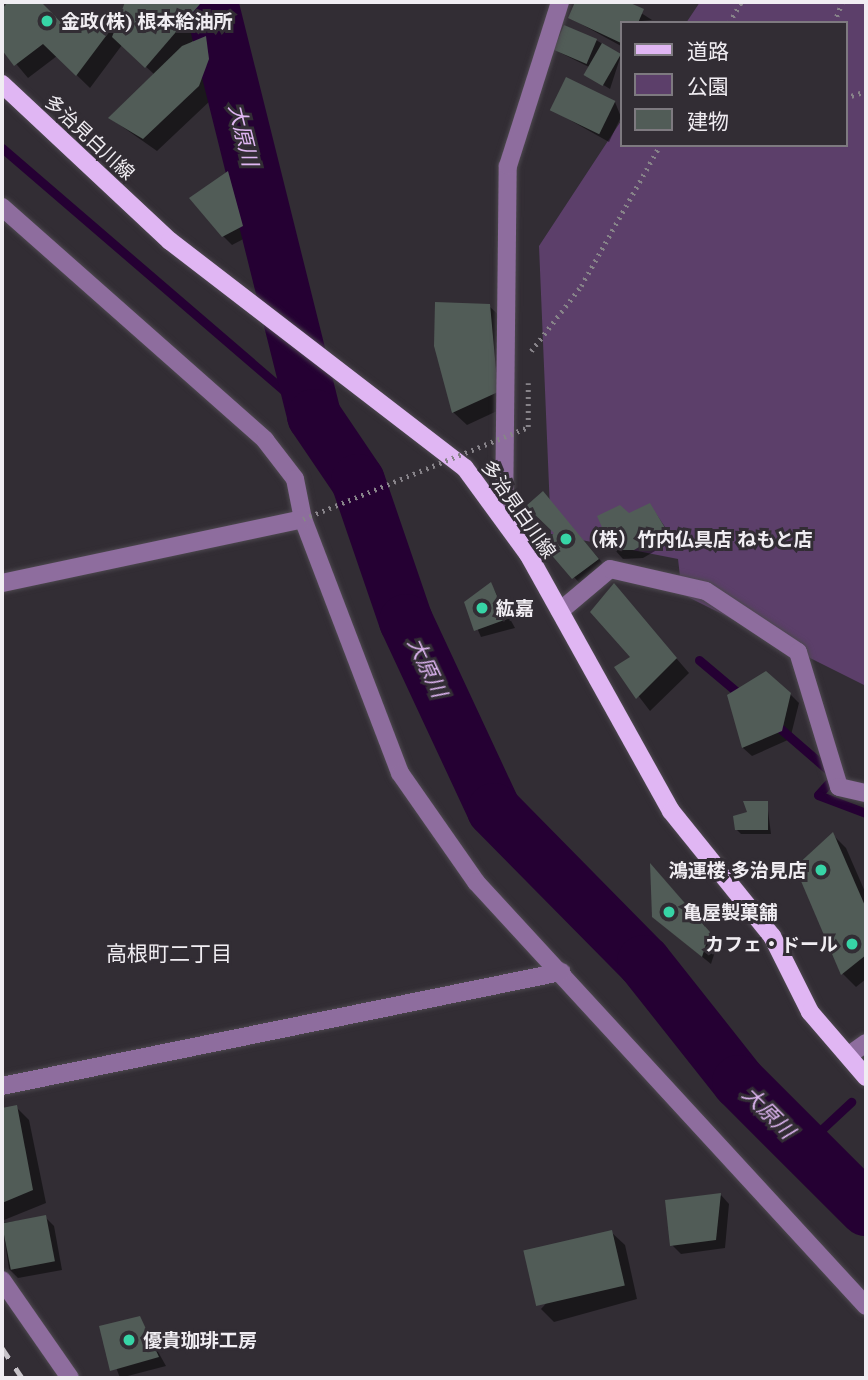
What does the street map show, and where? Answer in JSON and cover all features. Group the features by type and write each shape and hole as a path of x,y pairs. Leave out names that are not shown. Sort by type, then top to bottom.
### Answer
{"main road":[{"name":"多治見白川線","path":"2,85 170,241 465,468 504,519 560,611 671,811 772,936 810,1012 866,1077"}],"street":[{"path":"504,519 509,379 508,166 560,2"},
{"path":"2,208 265,440 295,479 303,519 400,773 476,882 866,1306"},
{"path":"2,583 303,519"},
{"path":"560,611 610,569 706,591 798,652 839,787 866,793"},
{"path":"2,1086 561,972"},
{"path":"849,1055 866,1043"},
{"path":"2,1280 70,1378"}],"path":[{"path":"730,21 741,2"},
{"path":"835,21 842,2"},
{"path":"847,97 866,91"},
{"path":"509,379 581,286 659,147"},
{"path":"303,519 528,427 528,383"}],"green space":[{"path":"700,2 866,2 866,686 682,594 678,559 551,534 539,246 620,123 620,147 847,147 847,21 687,21"}],"building":[{"path":"8,2 41,2 72,33 91,15 112,28 76,76 43,44 14,66 2,50 2,9"},
{"path":"125,2 200,4 145,68 112,37"},
{"path":"575,2 628,2 644,9 639,21 620,21 620,43 568,18"},
{"path":"564,25 597,39 587,64 553,50"},
{"path":"206,36 209,59 199,86 143,139 108,118 182,46"},
{"path":"602,43 620,53 603,86 584,75"},
{"path":"566,77 615,101 599,134 550,110"},
{"path":"228,171 243,226 222,237 189,198"},
{"path":"435,302 490,304 498,392 452,413 434,346"},
{"name":"（株）竹内仏具店 ねもと店","path":"543,491 599,559 572,579 543,545 554,533 526,506"},
{"path":"650,503 667,531 634,550 612,550 597,516 620,505 629,513"},
{"path":"491,582 507,619 474,631 464,602"},
{"path":"614,583 677,658 636,699 614,667 630,657 590,612"},
{"path":"766,671 791,693 782,731 742,748 727,695"},
{"path":"743,801 768,801 768,830 735,830 733,816 747,812"},
{"path":"833,832 866,908 866,955 841,975 795,867"},
{"path":"650,863 710,932 702,957 652,917"},
{"path":"17,1105 33,1190 2,1203 2,1108"},
{"path":"721,1193 716,1240 670,1246 665,1200"},
{"path":"46,1215 55,1261 11,1270 2,1224"},
{"path":"612,1230 625,1286 536,1306 523,1250"},
{"path":"140,1316 159,1357 110,1371 99,1326"}],"waterway":[{"name":"大原川","path":"211,2 314,416 358,481 406,621 494,810 644,962 739,1082 866,1209"},
{"path":"2,148 314,416"},
{"path":"699,660 743,697"},
{"path":"775,724 835,776 818,795 866,813"},
{"path":"806,1144 851,1102"}],"railway":[{"path":"2,1348 22,1378"}],"place":[{"name":"金政(株) 根本給油所","path":"47,21"},
{"name":"（株）竹内仏具店 ねもと店","path":"566,539"},
{"name":"紘嘉","path":"482,608"},
{"name":"鴻運楼 多治見店","path":"821,870"},
{"name":"亀屋製菓舗","path":"669,912"},
{"name":"カフェ・ドール","path":"852,944"},
{"name":"優貴珈琲工房","path":"129,1340"}],"district":[{"name":"高根町二丁目","path":"169,953"}]}
